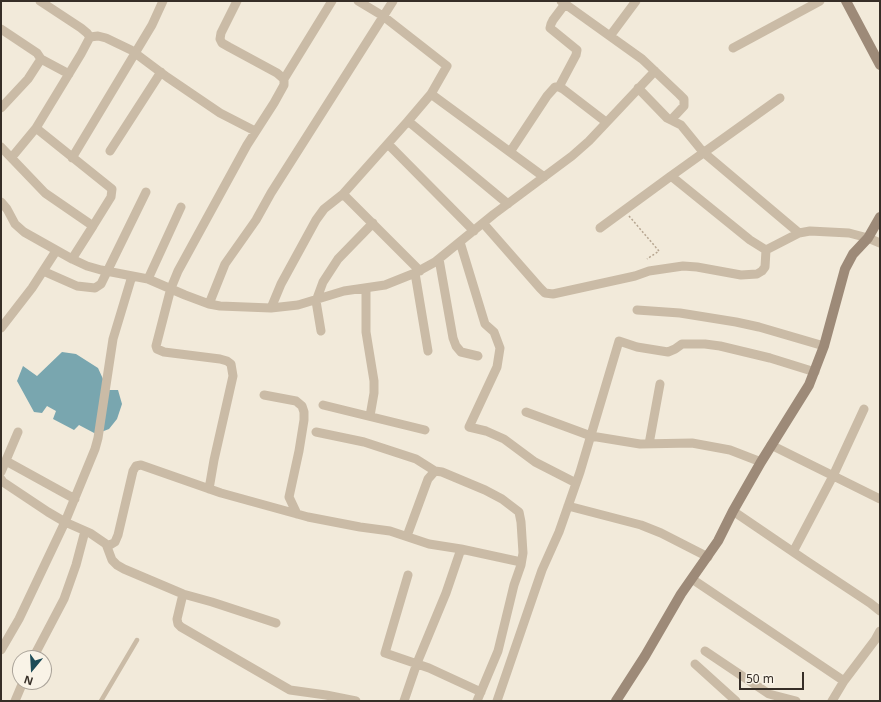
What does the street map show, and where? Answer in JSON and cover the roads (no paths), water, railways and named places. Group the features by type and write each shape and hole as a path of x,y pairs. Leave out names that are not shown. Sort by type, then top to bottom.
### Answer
{"street":[{"path":"40,1 81,28 90,37"},
{"path":"72,158 152,25 163,1"},
{"path":"237,1 221,33 220,39 222,43 277,73 284,79"},
{"path":"209,489 233,376 231,364 227,361 164,352 157,349 156,341 171,288 198,232 255,131 282,90 284,79 332,1"},
{"path":"271,308 281,284 316,220 324,209 343,194 408,121 431,94 447,66 383,16 358,1"},
{"path":"208,304 226,264 256,220 271,193 393,1"},
{"path":"610,36 636,1"},
{"path":"733,48 820,1"},
{"path":"846,1 880,65"},
{"path":"510,152 552,90 559,87 576,55 577,50 550,28 562,2 642,59 684,99 684,106 671,120"},
{"path":"1,29 37,53 40,59 69,74"},
{"path":"90,37 98,36 106,38 135,52 220,113 255,131"},
{"path":"12,157 36,128 90,37"},
{"path":"1,108 28,79 40,59"},
{"path":"1,202 7,209 15,224 24,232 56,251 87,266 148,280 208,304 220,306 271,308 298,305 316,301 344,291 366,289 385,285 418,272 439,259 483,223 582,148 655,70"},
{"path":"110,151 161,72"},
{"path":"559,87 606,122"},
{"path":"638,88 663,114 681,125 703,152 799,233"},
{"path":"431,94 544,177"},
{"path":"600,228 703,152 780,98"},
{"path":"408,121 508,204"},
{"path":"36,128 112,189 111,197 72,259"},
{"path":"388,144 474,231"},
{"path":"1,147 45,193 93,226"},
{"path":"671,176 750,240 766,250"},
{"path":"43,271 64,282 77,286 95,288 101,284 146,192"},
{"path":"343,194 373,223 418,272 428,351"},
{"path":"148,280 181,207"},
{"path":"616,701 692,579 724,531 733,511 761,462 804,394 815,372 824,346 844,269 853,254 868,238 880,217"},
{"path":"321,331 316,301 328,272 338,259 373,223"},
{"path":"483,223 540,288 545,293 553,294 635,276 649,270 683,266 697,266 741,275 757,274 765,267 766,250"},
{"path":"766,250 799,233 810,231 840,232 868,238 880,243"},
{"path":"460,242 485,324 496,335 500,348 497,367 469,427 486,431 504,439 535,462 576,483"},
{"path":"1,328 56,251"},
{"path":"439,259 453,338 456,346 461,352 478,356"},
{"path":"1,650 19,619 65,522 97,443 113,339 132,276"},
{"path":"366,289 366,332 374,381 374,393 370,416"},
{"path":"637,310 680,313 736,322 759,327 824,346"},
{"path":"497,701 539,577 559,532 576,483 619,341 668,352 675,350 682,344 705,344 720,346 770,358 815,372"},
{"path":"649,444 660,384"},
{"path":"264,395 296,401 302,406 304,412 299,451 289,497 297,514"},
{"path":"323,405 425,430"},
{"path":"793,552 833,476 864,409"},
{"path":"526,412 590,436 631,443 692,443 730,450 761,462"},
{"path":"1,472 18,432"},
{"path":"316,432 364,442 416,459 435,471 442,472 485,490 502,499 519,512 523,552 521,562 498,651 477,701"},
{"path":"771,445 880,499"},
{"path":"6,461 75,499"},
{"path":"1,479 3,482 48,512 110,545 115,542 118,535 133,470 136,466 141,464 209,489 297,514 322,520 390,531 429,544 461,549 521,562"},
{"path":"407,536 426,483 431,474 435,471"},
{"path":"568,506 641,525 665,535 708,557"},
{"path":"733,511 880,611"},
{"path":"37,650 64,599 76,565 85,531"},
{"path":"106,544 109,554 117,565 183,594 276,623"},
{"path":"404,701 417,663 446,593 461,549"},
{"path":"408,575 385,653 417,663 481,692"},
{"path":"692,579 844,681"},
{"path":"183,594 177,619 178,624 181,627 290,690 311,697 356,701"},
{"path":"832,701 844,681 875,640 880,631"},
{"path":"705,651 769,694 796,701"},
{"path":"695,664 736,701"},
{"path":"15,701 20,690"}],"lane":[{"path":"101,701 137,640"}],"water":[{"path":"62,352 76,354 98,368 108,390 118,390 122,404 117,419 109,429 96,434 79,425 74,430 53,419 56,411 47,406 42,413 34,412 17,381 23,366 37,376"}]}
